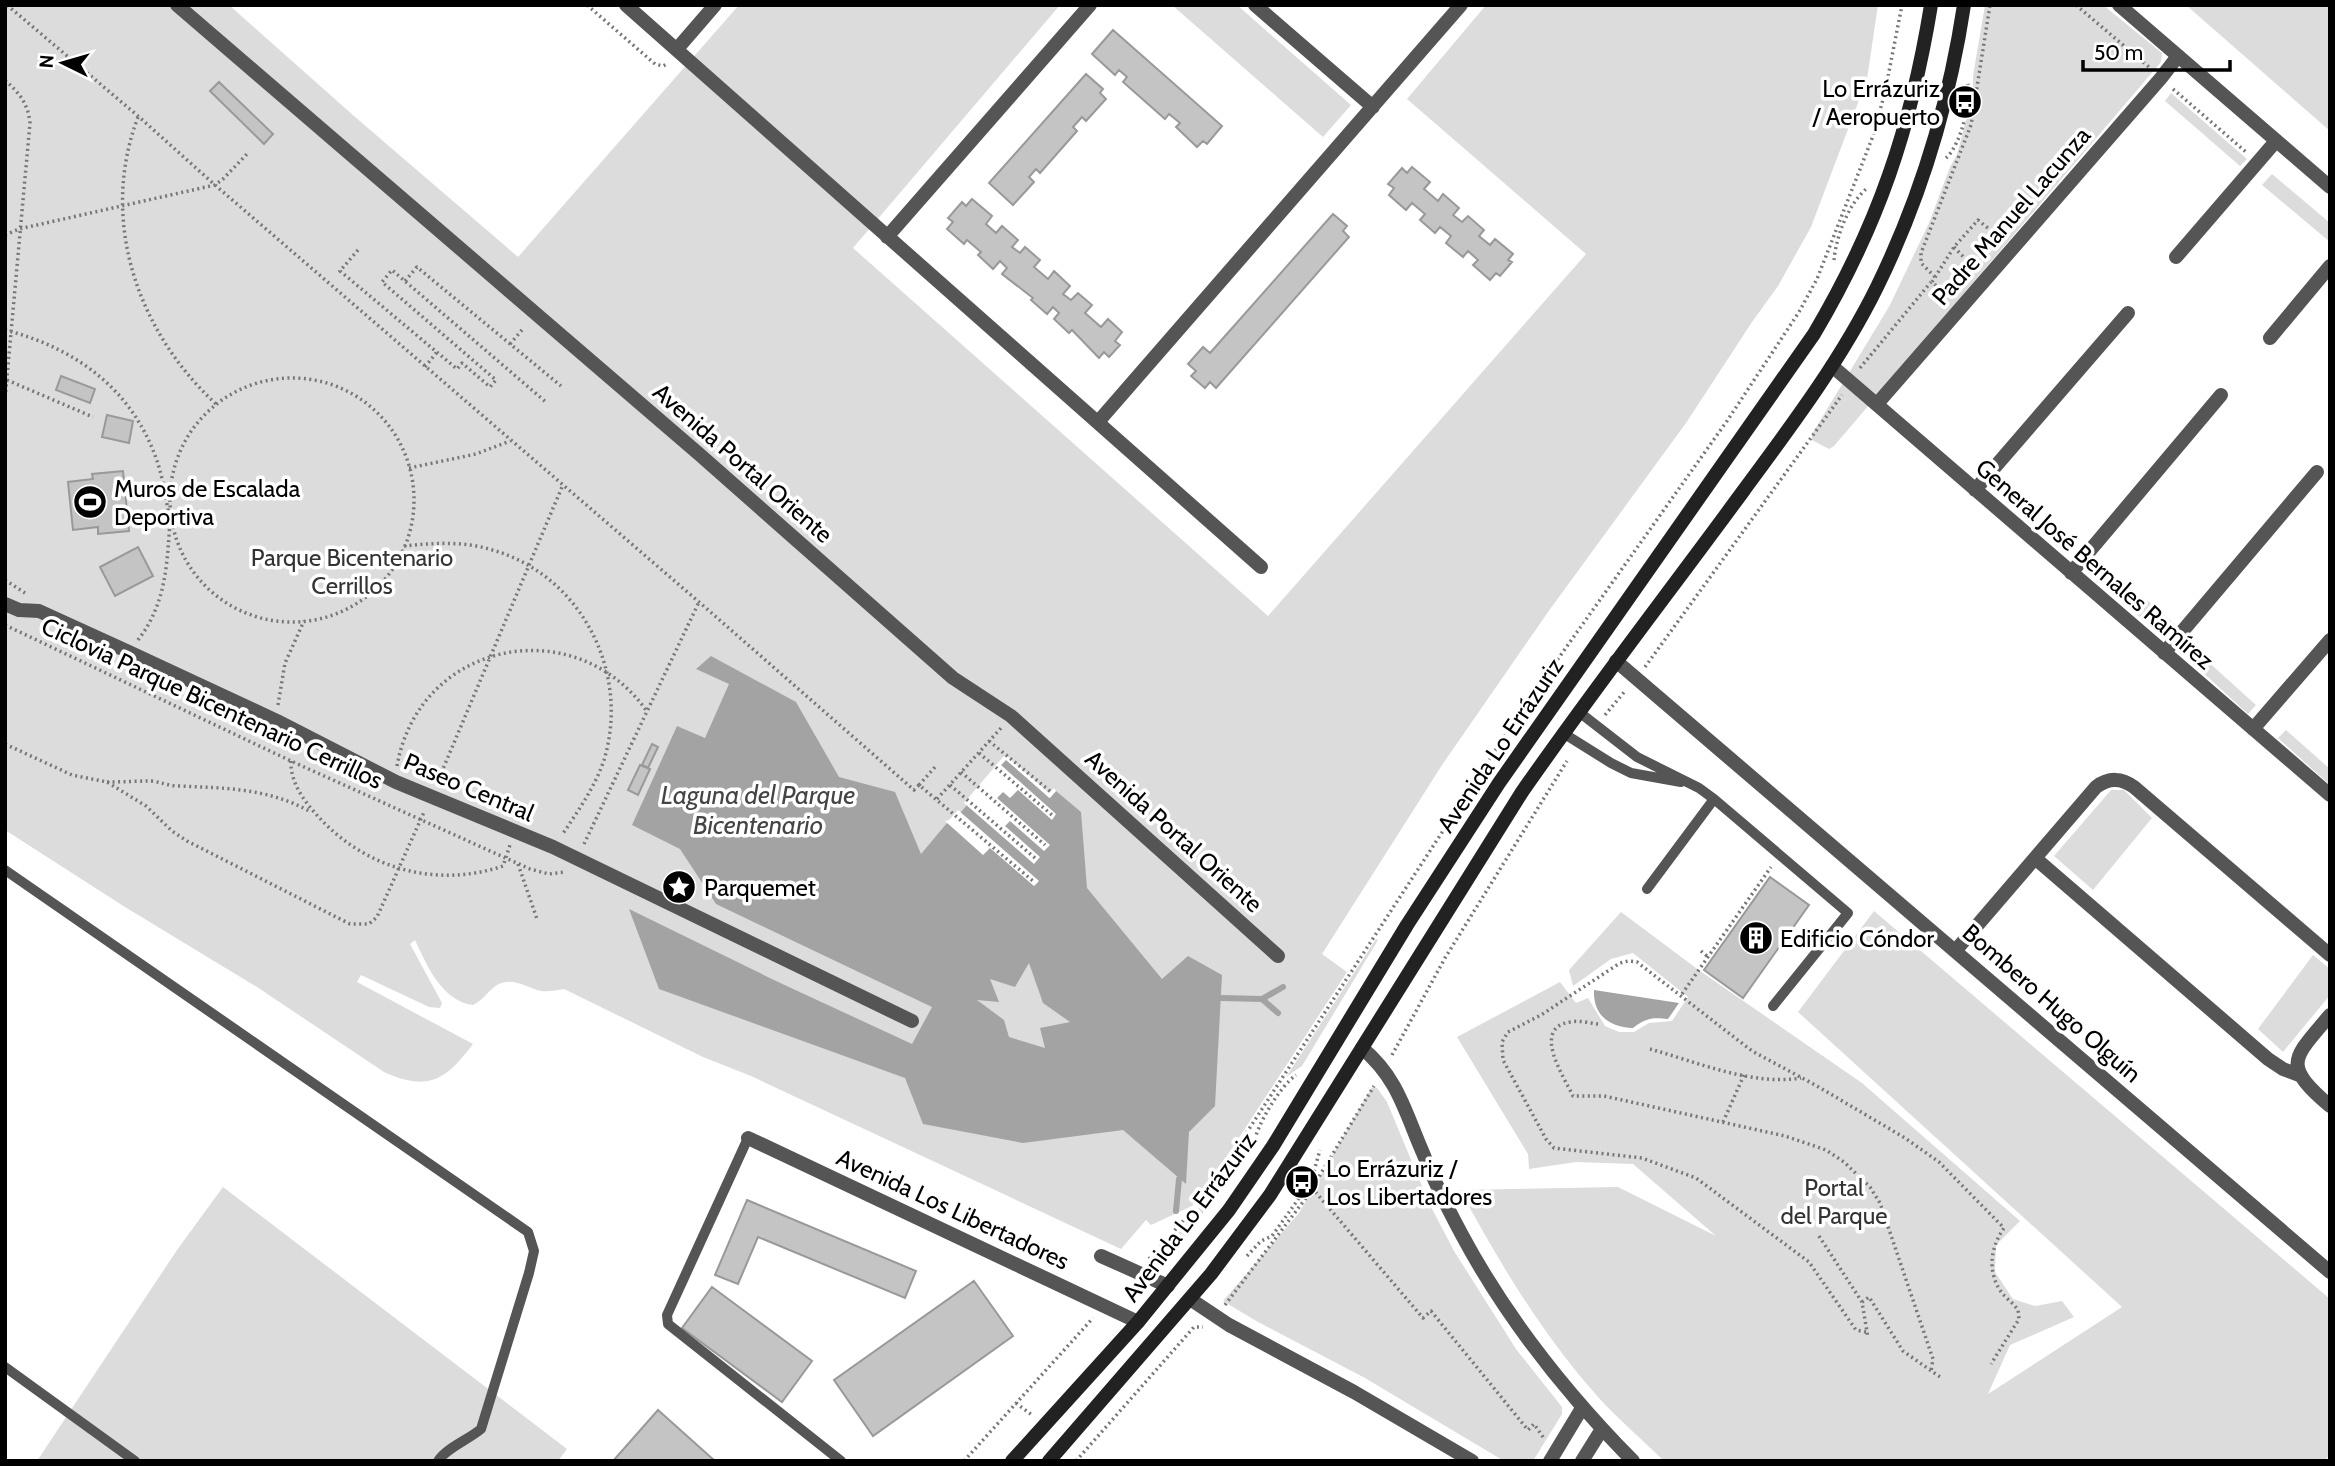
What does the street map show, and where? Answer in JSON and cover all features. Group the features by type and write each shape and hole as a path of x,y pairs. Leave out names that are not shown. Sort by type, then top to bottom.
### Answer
{"main road":[{"name":"Avenida Lo Errázuriz","path":"1012,1461 1138,1322 1229,1210 1273,1146 1407,925 1512,764 1814,334 1857,256 1895,161 1914,97 1931,5"},
{"name":"Avenida Lo Errázuriz","path":"1049,1461 1190,1299 1240,1237 1276,1186 1486,848 1563,733 1785,435 1832,366 1894,252 1923,177 1947,96 1964,5"}],"street":[{"name":"Avenida Portal Oriente","path":"177,5 699,454 953,678 1011,716 1278,956"},
{"path":"626,5 1261,567"},
{"path":"677,49 715,5"},
{"path":"887,237 1090,5"},
{"path":"1255,5 1373,107"},
{"path":"1098,422 1461,5"},
{"path":"2119,5 2330,187"},
{"name":"Padre Manuel Lacunza","path":"1877,404 2178,56"},
{"path":"2176,257 2276,141"},
{"path":"2270,338 2330,266"},
{"path":"1975,490 2127,313"},
{"name":"General José Bernales Ramírez","path":"1832,366 1859,376 1877,404 2330,795"},
{"path":"2071,573 2221,395"},
{"path":"2164,653 2316,472"},
{"name":"Paseo Central","path":"5,604 19,610 39,611 129,652 277,721 396,782 553,847 912,1021"},
{"path":"2253,729 2330,640"},
{"name":"Bombero Hugo Olguín","path":"1616,661 2330,1272"},
{"path":"1956,950 2096,787 2114,779 2134,787 2330,954"},
{"path":"2035,858 2268,1059 2299,1075"},
{"path":"2330,1015 2298,1058 2299,1075 2303,1083 2330,1106"},
{"path":"1362,1048 1393,1082 1443,1197 1484,1274 1530,1343 1582,1408 1633,1461"},
{"name":"Avenida Los Libertadores","path":"748,1138 1138,1322"},
{"name":"Avenida Los Libertadores","path":"1101,1256 1168,1286"},
{"path":"1190,1299 1229,1325 1354,1391 1472,1461"},
{"path":"1553,1456 1582,1408"},
{"path":"1582,1461 1602,1429"}],"lane":[{"path":"1579,712 1637,757 1685,783"},
{"path":"1563,733 1630,773 1699,788 1848,913 1773,1006"},
{"path":"1647,889 1714,799"},
{"path":"5,870 528,1232 534,1251 530,1273 481,1429 467,1440 443,1452 438,1461"},
{"path":"748,1138 667,1315 668,1324 841,1461"},
{"path":"5,1367 135,1461"}],"path":[{"path":"8,5 914,790 936,766"},
{"path":"587,5 655,64 663,66 677,49"},
{"path":"1135,1271 1193,1210 1521,711 1727,421 1799,312 1817,279 1873,136 1885,92 1902,5"},
{"path":"1935,277 1921,263 1921,253 1970,125 1990,5"},
{"path":"5,80 23,98 29,115 8,331 5,398"},
{"path":"138,116 127,156 123,205 129,259 146,310 173,357 216,404"},
{"path":"5,235 19,229 215,185 247,154"},
{"path":"1637,679 1859,376 1932,282 1954,247 1978,220 2000,238"},
{"path":"1954,247 1974,268"},
{"path":"358,250 340,271 457,369 462,363 490,387 496,380 382,282 392,270 547,403"},
{"path":"405,281 416,267 561,386"},
{"path":"1932,282 1948,297"},
{"path":"510,344 522,330"},
{"path":"8,331 64,351 92,370 117,393 138,421 154,451 170,519 188,564 206,587 221,599 256,616 275,621 304,621 340,611 365,597 385,578 404,546 413,507 409,468 400,443 379,414 358,397 334,385 299,379 272,381 239,391 216,404 191,431 178,455 171,482 170,519 168,566 163,591 150,621 129,652"},
{"path":"425,367 437,352"},
{"path":"7,380 93,417"},
{"path":"409,468 476,454 510,441"},
{"path":"107,782 146,806 187,841 350,924 359,926 374,920 386,902 432,796 562,486"},
{"path":"404,546 441,543 472,545 502,553 529,566 559,587 582,614 596,640 607,671 611,714 604,760 589,793 553,847"},
{"path":"577,860 699,602"},
{"path":"277,721 285,663 304,621"},
{"name":"Ciclovia Parque Bicentenario Cerrillos","path":"5,625 291,761 518,864 539,872 556,873 570,868 577,860"},
{"path":"396,782 398,759 405,738 414,718 427,700 451,677 491,656 524,650 551,651 584,660 607,671 631,692 646,710"},
{"path":"937,799 1011,716"},
{"path":"989,741 1051,792"},
{"path":"5,744 72,775 107,782 150,781 178,786 252,790 299,805 316,815"},
{"path":"979,752 1052,815"},
{"path":"291,761 293,779 316,815 358,851 400,869 438,876 466,875 503,866 516,831"},
{"path":"961,772 1045,845"},
{"path":"919,785 1033,881"},
{"path":"950,785 1035,858"},
{"path":"1682,995 1779,855"},
{"path":"518,864 537,919"},
{"path":"1701,951 1707,956"},
{"path":"1866,1332 1856,1330 1809,1262 1696,1178 1642,1158 1554,1148 1546,1139 1503,1060 1502,1042 1513,1029 1541,1015 1624,961 1642,964 1743,1044 1905,1138 1939,1162 2004,1228 1993,1250 1993,1276 2005,1297 2018,1310 2019,1319 1991,1364"},
{"path":"1598,1024 1574,1021 1565,1023 1557,1028 1551,1037 1550,1047 1573,1097 1604,1096 1785,1136 1819,1147 1851,1167 1870,1187 1886,1219 1933,1359 1931,1371"},
{"path":"1650,1049 1744,1075 1789,1080 1802,1078"},
{"path":"1723,1122 1744,1075"},
{"path":"1312,1188 1423,1318 1431,1311 1528,1430 1534,1424 1553,1456"},
{"path":"1819,1236 1862,1302 1868,1338"},
{"path":"1862,1302 1869,1297 1903,1351 1940,1377"},
{"path":"964,1461 1104,1306"}],"green space":[{"name":"Parque Bicentenario Cerrillos","path":"5,5 229,5 518,257 739,5 1060,5 853,248 1268,616 1586,254 1407,99 1486,5 1878,5 1867,79 1811,227 1778,286 1686,423 1548,612 1442,765 1322,954 1347,972 1216,1173 1192,1206 1151,1225 1146,1220 1121,1249 751,1076 703,1057 564,989 541,991 515,982 505,982 473,1005 462,1002 444,990 437,981 415,940 410,944 442,1003 440,1008 429,1007 361,975 357,982 473,1044 454,1066 435,1079 413,1081 399,1078 384,1072 257,987 5,830"},
{"path":"1172,5 1237,5 1351,105 1323,137"},
{"path":"1985,5 2103,5 2162,53 2161,62 1829,449 1812,440 1812,434 1890,305 1929,223 1957,155 1973,93 1973,76"},
{"path":"2186,5 2330,5 2330,131"},
{"path":"2171,93 2247,159 2240,166 2165,101"},
{"path":"2272,174 2330,223 2330,242 2262,185"},
{"path":"2147,600 2178,627 2166,640 2135,613"},
{"path":"2195,650 2256,705 2248,714 2187,658"},
{"path":"2286,730 2330,769 2330,785 2278,738"},
{"path":"2111,790 2124,790 2152,818 2093,890 2054,856"},
{"name":"Portal del Parque","path":"1874,911 2330,1299 2330,1455 2324,1461 1664,1461 1607,1406 1579,1374 1523,1298 1460,1190 1618,1187 1716,1236 1633,1164 1576,1162 1529,1169 1528,1154 1457,1037 1560,982 1576,1003 1588,998 1605,1026 1619,1032 1634,1032 1649,1023 1672,1021 1688,997 1633,953 1611,959 1573,986 1569,970 1621,912 1700,971 1862,1083 2020,1221 1996,1245 1995,1272 2013,1299 2035,1306 2062,1301 2074,1317 2010,1345 1988,1394 2122,1307 1798,1012"},
{"path":"1376,939 1378,940 1302,1066 1286,1077"},
{"path":"2313,955 2330,969 2330,995 2283,1052 2258,1029"},
{"path":"1372,1087 1377,1088 1387,1102 1429,1203 1454,1251 1516,1349 1562,1407 1562,1414 1533,1461 1504,1461 1365,1378 1223,1301 1299,1213"},
{"path":"1251,1132 1248,1153 1179,1245 1164,1260 1154,1262 1195,1213"},
{"path":"223,1187 567,1449 558,1461 37,1461 177,1250"}],"water":[{"name":"Laguna del Parque Bicentenario","path":"711,656 796,702 839,777 895,792 921,854 947,823 950,825 1006,759 1049,798 1056,791 1081,812 1087,888 1162,979 1188,956 1222,975 1215,1106 1189,1132 1186,1184 1123,1130 1023,1143 923,1124 905,1078 659,989 629,909 912,1044 932,1007 716,904 680,849 632,825 677,726 705,738 729,684 696,669","holes":["1029,963 1043,1003 1070,1022 1040,1028 1045,1048 1009,1037 1004,1020 977,1000 999,1002 990,979 1015,987"]},
{"path":"1594,990 1679,1003 1668,1019 1649,1019 1633,1028 1624,1027 1604,1018 1596,1006"}],"pier":[{"path":"1007,756 1049,793 1054,788 1056,791 1050,798 1006,760 1001,765 1056,814 1052,820 1018,790 1010,798 1003,792 997,798 1050,845 1044,851 1010,821 1005,826 1040,857 1034,864 964,803 1003,757"},
{"path":"958,810 1039,881 1034,886 990,848 983,855 945,821"}],"building":[{"path":"1113,30 1222,126 1207,144 1203,141 1197,147 1176,127 1180,123 1169,114 1165,119 1123,82 1127,77 1119,70 1115,75 1092,54"},
{"path":"1086,74 1103,89 1100,93 1106,99 1086,121 1082,117 1073,127 1077,131 1040,173 1036,169 1029,177 1034,182 1013,205 989,183"},
{"path":"219,82 273,134 264,144 210,91"},
{"path":"1412,167 1430,182 1424,189 1438,201 1443,194 1459,208 1453,215 1462,222 1468,216 1484,230 1479,236 1490,245 1495,239 1513,254 1508,260 1512,262 1500,276 1496,273 1490,280 1473,265 1478,260 1468,251 1463,257 1446,243 1451,236 1440,227 1435,233 1420,220 1425,214 1412,203 1406,210 1389,195 1394,188 1388,184 1402,168 1407,173"},
{"path":"972,199 992,216 986,224 996,233 1002,226 1018,240 1012,247 1020,253 1025,247 1040,260 1034,267 1048,279 1054,271 1070,286 1063,294 1071,300 1078,293 1092,305 1085,313 1101,327 1108,319 1122,332 1115,341 1120,345 1109,357 1104,352 1099,358 1072,330 1069,333 1054,319 1059,313 1053,307 1047,314 1031,300 1033,298 1002,274 1007,268 1000,261 993,269 978,255 981,252 967,240 964,244 947,229 953,222 948,218 962,202 966,206"},
{"path":"1333,214 1347,226 1343,231 1349,237 1216,388 1210,382 1205,388 1191,376 1196,371 1188,364 1203,347 1210,353"},
{"path":"61,376 95,389 90,403 56,390"},
{"path":"107,415 133,421 129,443 102,437"},
{"path":"123,471 129,531 98,534 98,527 73,530 68,482 93,479 92,474"},
{"path":"138,547 153,576 115,596 100,567"},
{"path":"652,744 658,747 648,768 642,765"},
{"path":"640,765 650,769 638,795 628,790"},
{"name":"Edificio Cóndor","path":"1770,877 1809,905 1743,998 1704,970"},
{"path":"747,1200 916,1271 905,1298 758,1237 738,1284 715,1275"},
{"path":"974,1281 1013,1336 873,1436 834,1380"},
{"path":"712,1287 812,1361 782,1402 682,1328"},
{"path":"658,1410 715,1461 613,1461"}],"waterway":[{"path":"1221,998 1262,999 1283,987"},
{"path":"1262,999 1278,1013"},
{"path":"1176,1211 1179,1179"}],"place":[{"name":"Lo Errázuriz / Aeropuerto","path":"1965,102"},
{"name":"Muros de Escalada Deportiva","path":"90,502"},
{"name":"Parquemet","path":"679,887"},
{"name":"Edificio Cóndor","path":"1756,938"},
{"name":"Lo Errázuriz / Los Libertadores","path":"1302,1182"}]}
